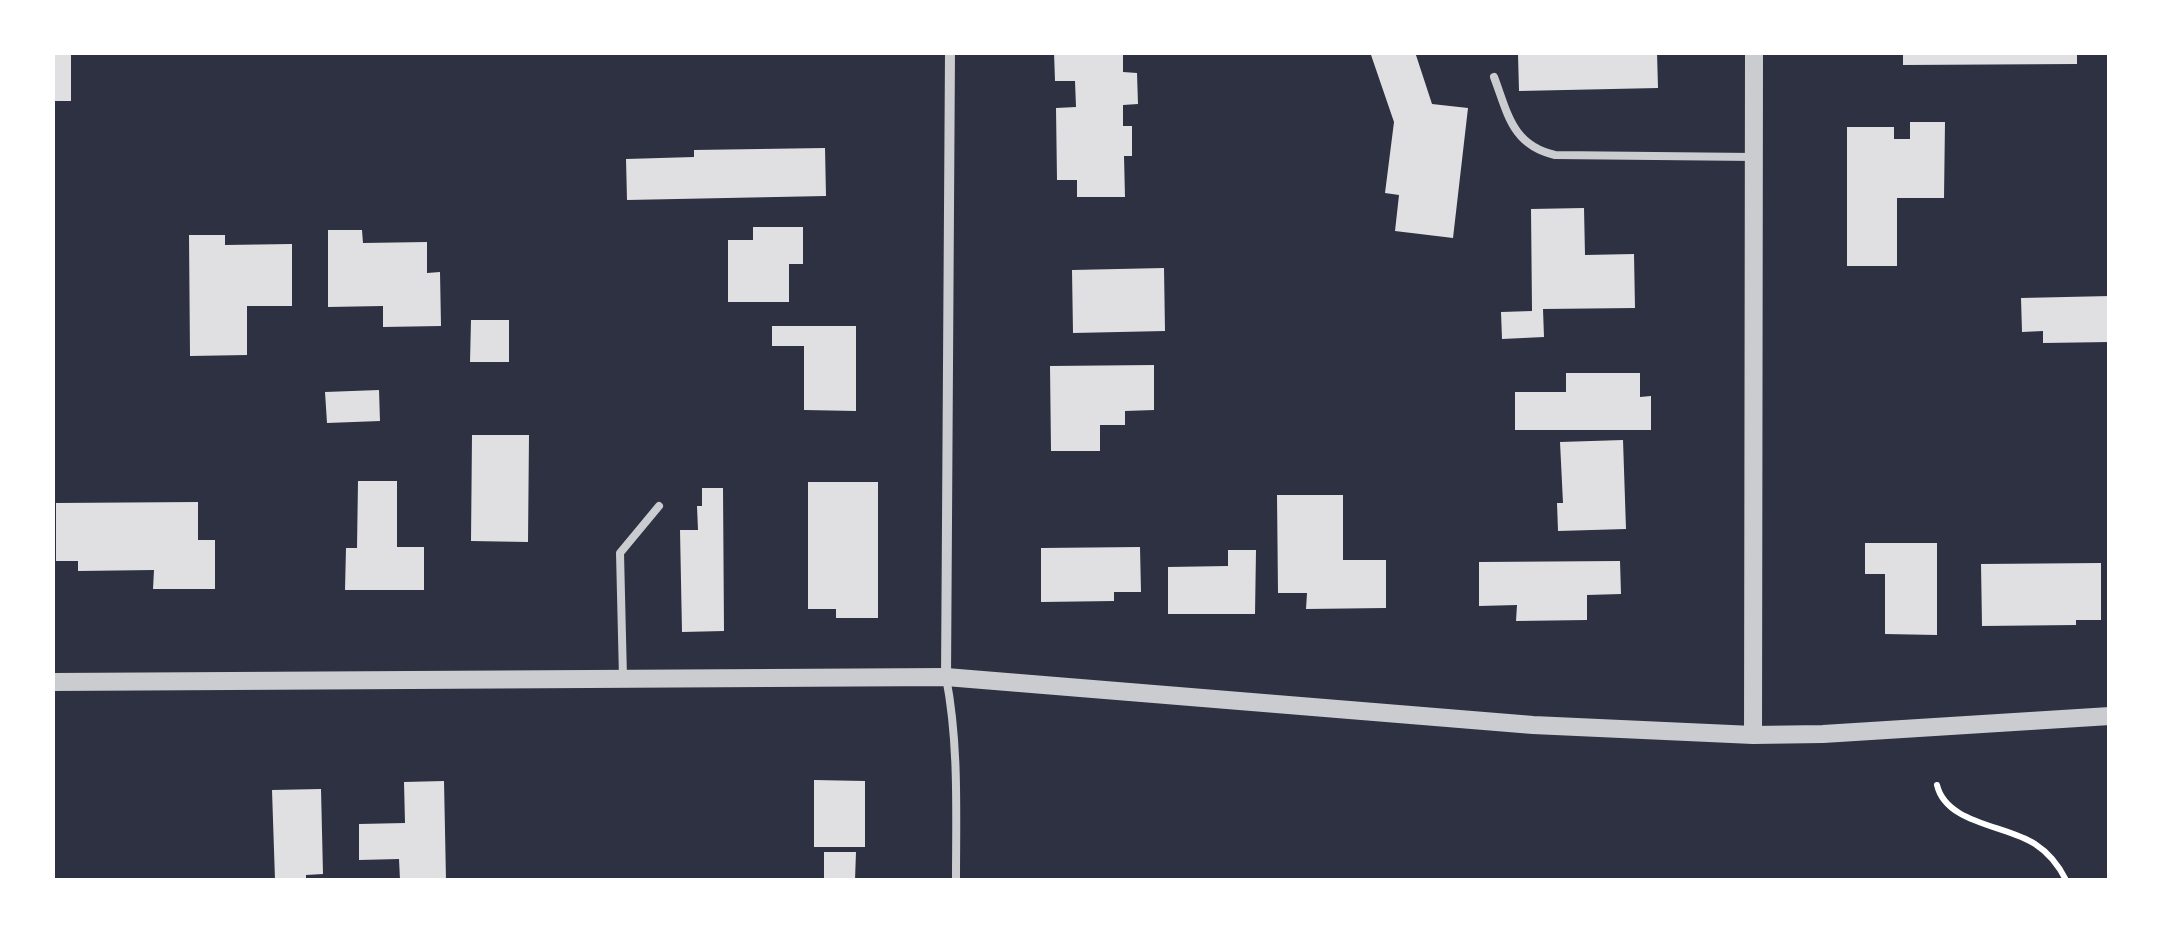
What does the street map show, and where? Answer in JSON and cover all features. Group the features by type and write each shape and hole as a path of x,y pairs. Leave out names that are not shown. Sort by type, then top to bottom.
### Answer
{"street":[{"path":"946,677 950,52"},
{"path":"1754,52 1754,735"},
{"path":"52,682 946,677 1534,726 1754,735 2110,716"}],"lane":[{"path":"1494,77 1516,133 1538,151 1555,155 1754,158"},
{"path":"623,678 620,553 659,506"},
{"path":"946,677 954,746 956,880"}],"path":[{"path":"1937,786 1940,799 1957,812 2036,845 2049,855 2066,880"}],"building":[{"path":"52,52 71,52 71,101 52,101"},
{"path":"1054,52 1123,52 1123,72 1137,73 1138,104 1123,105 1123,126 1132,126 1132,156 1124,156 1125,197 1077,197 1077,180 1057,180 1056,108 1076,107 1075,81 1055,81"},
{"path":"1370,52 1415,52 1432,104 1468,108 1453,238 1395,231 1399,195 1385,193 1394,122"},
{"path":"1657,52 1658,88 1519,91 1518,54"},
{"path":"1903,52 2077,52 2077,64 1903,65"},
{"path":"1910,122 1945,122 1944,198 1897,198 1897,266 1847,266 1847,127 1894,127 1894,139 1910,139"},
{"path":"825,148 826,196 627,200 626,159 694,157 694,150"},
{"path":"1584,208 1585,255 1634,254 1635,308 1543,309 1544,337 1502,339 1501,312 1532,311 1531,209"},
{"path":"753,227 803,227 803,264 789,264 789,302 728,302 728,240 753,240"},
{"path":"328,230 362,230 363,243 427,242 427,273 440,272 441,326 383,327 383,306 328,307"},
{"path":"189,235 225,235 225,245 292,244 292,306 247,306 247,355 190,356"},
{"path":"1164,268 1165,331 1073,333 1072,270"},
{"path":"2110,296 2110,342 2043,343 2043,331 2022,332 2021,298"},
{"path":"471,320 509,320 509,362 470,362"},
{"path":"772,326 856,326 856,411 804,410 804,346 772,346"},
{"path":"1154,365 1154,410 1125,411 1125,425 1100,425 1100,451 1051,451 1050,366"},
{"path":"1566,373 1640,373 1640,397 1651,396 1651,430 1515,430 1515,392 1566,392"},
{"path":"379,390 380,421 327,423 325,392"},
{"path":"472,435 529,435 528,542 471,541"},
{"path":"1623,440 1626,529 1558,531 1557,503 1563,503 1560,442"},
{"path":"358,481 397,481 397,547 424,547 424,590 345,590 346,548 357,548"},
{"path":"808,482 878,482 878,618 836,618 836,609 808,609"},
{"path":"702,488 723,488 724,631 682,632 680,530 698,530 697,506 702,506"},
{"path":"1277,495 1343,495 1343,560 1386,560 1386,608 1306,609 1307,593 1278,593"},
{"path":"198,502 198,540 215,540 215,589 153,589 154,570 78,571 78,561 56,561 56,503"},
{"path":"1865,543 1937,543 1937,635 1885,634 1885,574 1865,574"},
{"path":"1140,547 1141,592 1114,592 1114,601 1041,602 1041,548"},
{"path":"1228,550 1256,550 1255,614 1168,614 1168,567 1228,566"},
{"path":"1620,561 1621,594 1587,595 1587,620 1516,621 1517,605 1479,606 1479,562"},
{"path":"2101,563 2101,620 2076,620 2076,625 1982,626 1981,564"},
{"path":"814,780 865,781 865,847 814,847"},
{"path":"444,781 446,880 400,880 399,859 359,860 359,824 405,823 404,782"},
{"path":"321,789 323,874 306,875 306,880 275,880 272,790"},
{"path":"824,852 856,852 855,880 824,880"}]}
